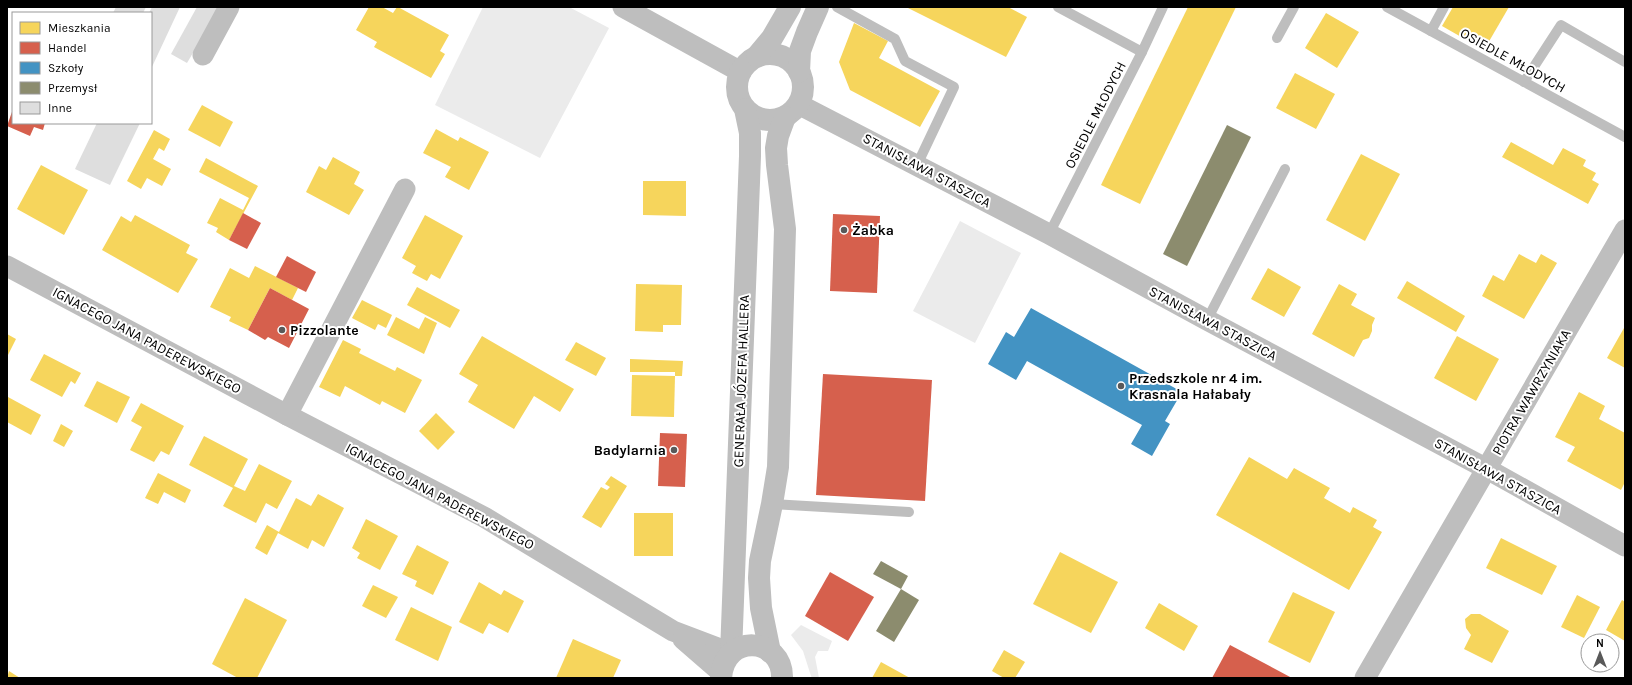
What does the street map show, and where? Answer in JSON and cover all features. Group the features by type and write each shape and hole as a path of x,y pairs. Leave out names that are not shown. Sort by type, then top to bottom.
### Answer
{"street":[{"path":"203,55 229,7"},
{"path":"623,7 740,72"},
{"path":"790,7 776,32 757,56 746,64 740,72 737,81 737,91 740,101 745,109 752,115 761,119 777,119 792,110"},
{"path":"799,72 800,51 818,7"},
{"path":"757,56 773,54 782,56 795,65 802,79 802,91 778,136 776,148 785,229 778,467 760,561 759,578 761,608 770,652"},
{"name":"GENERAŁA JÓZEFA HALLERA","path":"731,653 750,156 750,133 745,109"},
{"name":"STANISŁAWA STASZICA","path":"792,110 917,165 1049,234 1486,469 1625,546"},
{"path":"287,415 405,189"},
{"name":"PIOTRA WAWRZYNIAKA","path":"1365,678 1625,230"},
{"name":"IGNACEGO JANA PADEREWSKIEGO","path":"7,266 287,415 484,517 673,631 731,653"},
{"name":"IGNACEGO JANA PADEREWSKIEGO","path":"673,631 721,675"},
{"path":"721,675 725,659 740,647 751,645 761,647 770,652 777,659 781,667 782,677"}],"lane":[{"path":"837,7 895,39 905,61 954,87 917,165"},
{"path":"1058,7 1142,52"},
{"name":"OSIEDLE MŁODYCH","path":"1049,234 1142,52 1163,7"},
{"path":"1277,38 1294,7"},
{"name":"OSIEDLE MŁODYCH","path":"1387,7 1625,137"},
{"path":"1431,31 1444,7"},
{"path":"1524,82 1561,25 1625,62"},
{"path":"1207,320 1285,168"},
{"path":"772,504 908,512"}],"shaded area":[{"path":"483,7 569,7 609,28 540,158 435,105"},
{"path":"960,221 1021,253 975,343 913,311"},
{"path":"801,625 832,641 828,651 818,651 815,657 819,678 812,678 803,651 791,635"}],"building: Mieszkania":[{"path":"369,7 382,7 393,13 398,7 449,35 440,51 445,54 431,78 374,47 377,42 356,30"},
{"path":"906,7 1008,7 1027,17 1006,57"},
{"path":"1188,7 1236,7 1140,204 1101,185"},
{"path":"1453,7 1509,7 1484,50 1442,26"},
{"path":"1326,13 1359,32 1337,68 1305,48"},
{"path":"854,23 888,41 879,58 940,91 920,127 850,90 839,62"},
{"path":"1295,73 1335,94 1316,129 1276,108"},
{"path":"202,105 233,122 220,147 188,130"},
{"path":"436,129 458,141 460,137 489,152 469,190 445,177 451,167 423,153"},
{"path":"154,130 170,139 164,151 159,148 153,159 171,169 162,186 147,178 141,189 127,181"},
{"path":"1511,142 1553,165 1563,148 1586,160 1583,166 1596,173 1592,180 1599,184 1588,204 1502,157"},
{"path":"1361,154 1400,174 1365,241 1326,220"},
{"path":"333,157 360,172 354,184 364,190 349,215 306,192 319,166 326,170"},
{"path":"206,158 258,186 229,240 216,232 218,228 207,223 220,198 243,210 249,198 199,172"},
{"path":"41,165 88,190 64,235 17,209"},
{"path":"643,181 686,181 686,216 643,215"},
{"path":"135,215 190,245 186,253 198,259 178,293 102,250 121,216 131,222"},
{"path":"425,215 463,236 440,279 431,274 427,281 412,273 416,266 402,258"},
{"path":"1519,254 1536,263 1541,254 1557,263 1524,319 1482,296 1493,275 1504,281"},
{"path":"255,266 298,288 292,300 270,288 248,330 229,321 231,317 210,307 230,268 249,278"},
{"path":"1268,268 1301,287 1284,317 1251,299"},
{"path":"1407,281 1465,316 1456,332 1397,298"},
{"path":"636,284 682,285 681,325 663,325 663,332 635,331"},
{"path":"1339,284 1357,294 1351,305 1375,318 1369,338 1363,340 1354,357 1312,334"},
{"path":"417,287 460,310 450,328 407,305"},
{"path":"362,300 392,315 386,328 378,324 375,330 352,318"},
{"path":"396,317 419,329 425,317 437,323 424,354 387,335"},
{"path":"1625,328 1625,368 1607,358"},
{"path":"7,334 16,339 7,357"},
{"path":"482,336 574,389 560,412 534,396 514,429 468,402 478,385 459,374"},
{"path":"1457,336 1499,359 1476,401 1434,378"},
{"path":"343,340 361,349 359,353 395,371 397,367 422,380 405,413 382,401 380,405 345,386 340,397 319,387"},
{"path":"576,342 606,358 596,376 565,360"},
{"path":"44,354 81,373 75,384 71,381 62,397 30,380"},
{"path":"630,359 683,361 682,376 675,376 675,372 630,372"},
{"path":"632,375 675,376 674,417 631,416"},
{"path":"97,381 130,397 117,423 84,406"},
{"path":"1579,392 1605,406 1599,419 1625,433 1625,482 1621,490 1567,461 1575,447 1555,437"},
{"path":"8,397 41,415 31,435 7,422"},
{"path":"141,403 184,426 169,455 161,451 154,462 130,450 142,427 131,421"},
{"path":"436,413 455,432 438,450 419,431"},
{"path":"61,424 73,431 64,447 53,441"},
{"path":"204,436 248,459 234,486 245,491 259,464 292,481 277,509 266,503 256,523 223,506 233,488 189,465"},
{"path":"1249,457 1287,479 1294,468 1330,488 1324,498 1350,513 1353,507 1377,520 1373,527 1382,532 1349,590 1216,515"},
{"path":"158,473 191,490 185,503 164,492 158,504 145,498"},
{"path":"611,476 627,486 601,528 582,517 601,487 607,490 610,487 605,484"},
{"path":"318,494 344,508 324,547 312,540 308,549 278,533 267,555 255,548 267,525 279,532 296,498 311,506"},
{"path":"634,513 673,513 673,556 634,556"},
{"path":"366,519 398,536 380,570 357,558 360,553 352,548"},
{"path":"1501,538 1557,566 1542,595 1486,568"},
{"path":"417,545 449,562 433,595 415,586 417,581 402,574"},
{"path":"1060,552 1118,582 1091,633 1033,604"},
{"path":"479,582 501,595 504,590 524,601 508,633 489,623 483,634 459,622"},
{"path":"373,585 398,597 386,618 362,606"},
{"path":"1293,592 1335,612 1310,663 1268,642"},
{"path":"1577,595 1600,607 1587,633 1580,633 1580,636 1561,627"},
{"path":"245,598 287,620 257,678 238,678 212,664"},
{"path":"1622,600 1625,602 1625,641 1620,638 1620,633 1611,633 1606,630"},
{"path":"1159,603 1198,626 1184,651 1145,628"},
{"path":"411,607 452,627 438,661 395,640"},
{"path":"1471,614 1480,614 1509,631 1492,663 1464,649 1471,635 1466,628 1465,619"},
{"path":"573,639 621,660 613,678 556,678"},
{"path":"1004,650 1025,662 1015,678 1004,678 992,671"},
{"path":"881,662 910,678 872,678"},
{"path":"9,671 20,678 7,678"}],"building: Handel":[{"path":"12,112 12,124 45,124 43,130 34,127 30,136 7,126"},
{"path":"243,213 261,223 247,249 229,240"},
{"path":"833,214 880,216 877,293 830,291"},
{"path":"287,256 316,272 306,292 276,277"},
{"path":"270,288 309,309 289,348 268,337 265,340 248,330"},
{"path":"823,374 932,380 925,501 816,495"},
{"path":"660,433 687,434 685,487 658,486"},
{"path":"830,572 874,597 848,641 805,616"},
{"path":"1230,645 1292,678 1212,678"}],"building: Szkoły":[{"name":"Przedszkole nr 4 im. Krasnala Hałabały","path":"1031,308 1182,392 1165,421 1170,424 1152,456 1131,444 1142,425 1027,361 1016,380 988,364 1006,332 1014,337"}],"building: Przemysł":[{"path":"1227,125 1251,137 1187,266 1163,254"},
{"path":"881,561 908,576 901,589 873,574"},
{"path":"901,589 919,600 894,642 876,631"}],"building: Inne":[{"path":"116,7 146,7 144,12 114,12"},
{"path":"152,7 180,7 152,67 152,12 150,12"},
{"path":"197,7 220,7 187,63 171,54"},
{"path":"97,124 140,124 110,185 75,169"}],"place":[{"name":"Żabka","path":"844,230"},
{"name":"Pizzolante","path":"282,330"},
{"name":"Przedszkole nr 4 im. Krasnala Hałabały","path":"1121,386"},
{"name":"Badylarnia","path":"674,450"}]}
